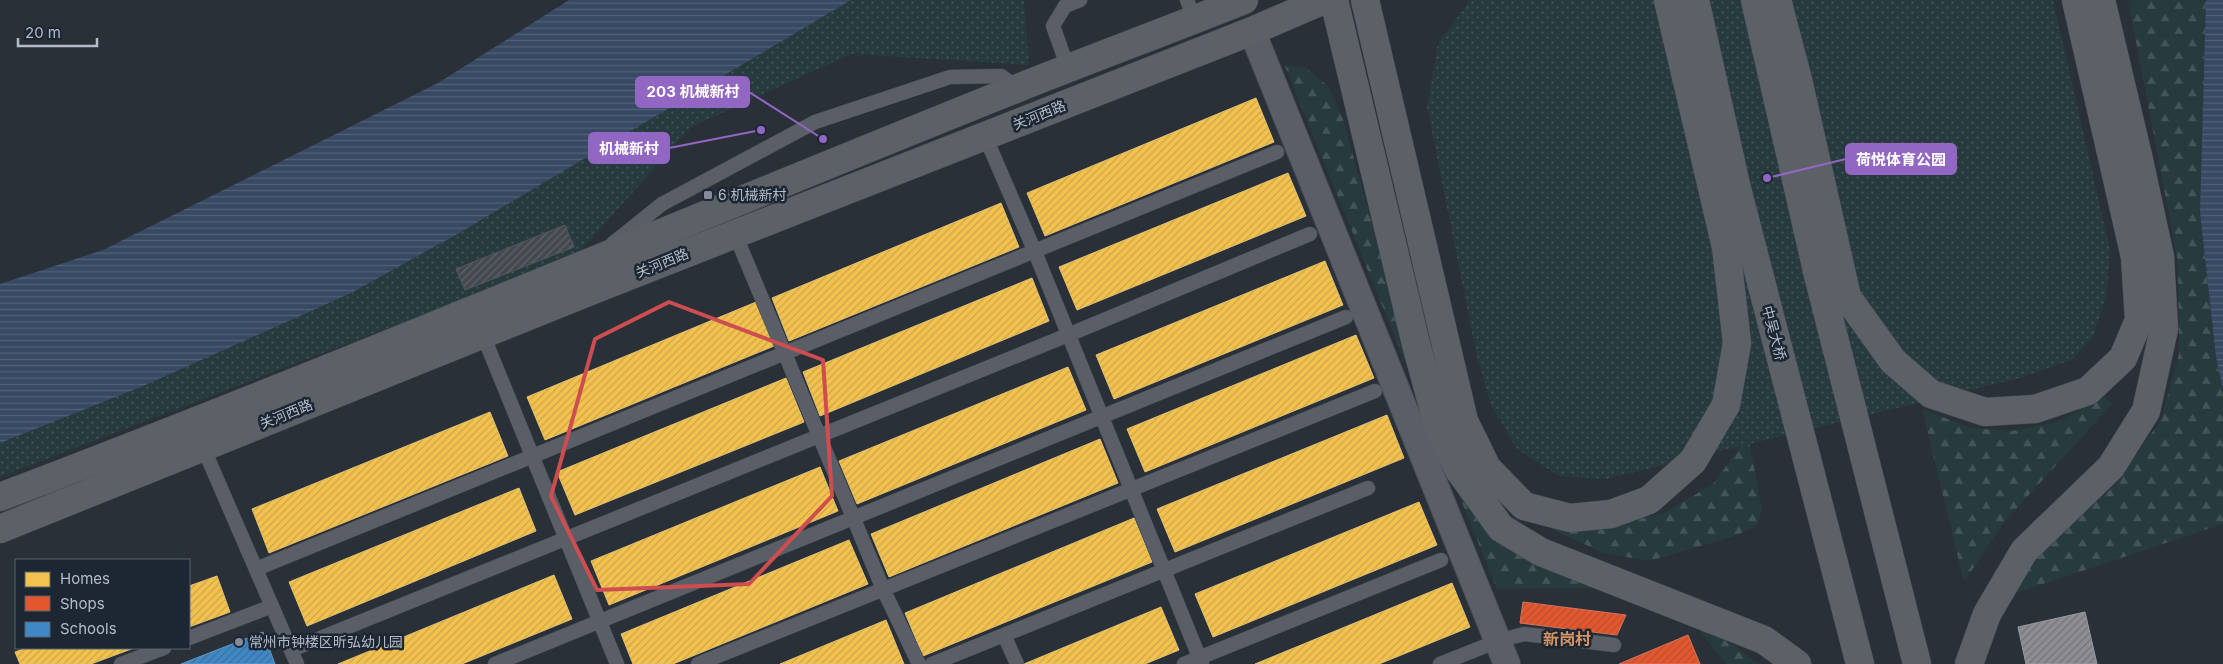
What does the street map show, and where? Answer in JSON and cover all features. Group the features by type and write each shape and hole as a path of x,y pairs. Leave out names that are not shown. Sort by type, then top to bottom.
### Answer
{"main road":[{"name":"关河西路","path":"0,496 180,429 585,266 1068,68 1191,10 1244,0"},
{"name":"关河西路","path":"0,529 735,234 1252,31 1324,0"},
{"path":"1334,0 1416,344 1438,425 1459,470 1501,528 1541,552 1764,640 1797,664"},
{"path":"1364,0 1464,421 1487,468 1524,506 1570,518 1611,514 1649,500 1693,461 1726,405 1737,343 1726,246 1668,0"},
{"name":"中吴大桥","path":"1695,0 1736,185 1860,664"},
{"path":"1755,0 1818,275 1917,664"},
{"path":"1777,0 1800,89 1848,297 1893,361 1931,394 1985,412 2035,409 2088,391 2123,358 2139,320 2136,257 2076,0"},
{"path":"1969,664 1987,614 2024,551 2111,467 2146,411 2164,329 2160,257 2101,0"}],"street":[{"path":"1252,31 1502,652"}],"lane":[{"path":"1068,68 1053,26 1065,6 1080,0"},
{"path":"585,266 662,204 815,122 950,77 1001,76 1018,88"},
{"path":"985,136 1035,252 1201,661"},
{"path":"256,569 1277,152"},
{"path":"735,234 883,589 918,664"},
{"path":"291,650 1068,335 1310,234"},
{"path":"495,664 1346,317"},
{"path":"483,335 617,664"},
{"path":"698,664 1375,391"},
{"path":"203,447 296,664"},
{"path":"932,664 1368,488"},
{"path":"1184,664 1201,661 1441,560"},
{"path":"190,638 272,606"},
{"path":"1440,664 1502,652 1524,634 1614,645"},
{"path":"1004,635 1017,664"},
{"path":"121,664 161,649"}],"highlighted area":[{"path":"669,302 823,360 832,496 749,584 597,590 551,496 595,339"}],"green space":[{"path":"851,0 1024,0 1029,65 851,54 691,127 576,256 0,477 0,443 141,387 461,232"},
{"path":"1470,0 2053,0 2110,250 2106,297 2093,337 2071,360 2020,378 1606,479 1559,476 1517,449 1491,405 1476,353 1427,107 1438,44"},
{"path":"2128,0 2206,0 2200,212 2216,357 2223,389 2223,524 2007,596 2046,547 2116,484 2161,420 2179,354 2178,262"},
{"path":"1285,66 1305,67 1328,86 1342,116 1400,324 1456,479 1610,588 1497,589"},
{"path":"2104,397 2113,403 2004,522 1964,582 1922,409 1971,428 2012,431 2057,422"},
{"path":"1748,436 1762,509 1757,526 1732,537 1649,561 1604,553 1551,529 1556,523 1597,529 1664,513 1713,484"},
{"path":"1694,624 1731,644 1759,664 1726,664"}],"water":[{"path":"569,0 851,0 461,232 351,293 141,387 0,443 0,284 103,250 438,83"},
{"path":"2206,0 2223,0 2223,389 2216,357 2200,212"}],"building: Homes":[{"path":"1256,98 1274,142 1045,236 1027,193"},
{"path":"1288,173 1306,216 1077,310 1059,267"},
{"path":"1001,203 1019,247 789,341 772,298"},
{"path":"1325,261 1343,305 1114,399 1096,355"},
{"path":"1032,278 1049,321 820,416 803,372"},
{"path":"756,302 774,346 545,440 527,397"},
{"path":"1356,335 1374,378 1145,472 1127,429"},
{"path":"1068,367 1086,410 857,504 839,461"},
{"path":"786,378 804,422 575,515 557,472"},
{"path":"490,412 508,456 269,553 252,509"},
{"path":"1387,415 1404,458 1175,552 1157,509"},
{"path":"1100,439 1118,483 889,577 871,534"},
{"path":"820,467 838,511 609,605 591,561"},
{"path":"519,488 536,531 307,626 289,582"},
{"path":"1419,502 1437,545 1213,637 1195,594"},
{"path":"1134,518 1152,562 923,656 905,613"},
{"path":"849,540 868,584 673,664 633,664 621,634"},
{"path":"554,575 572,619 462,664 338,664"},
{"path":"217,576 230,612 190,627 190,586"},
{"path":"1452,583 1470,627 1379,664 1255,664"},
{"path":"1161,607 1179,650 1145,664 1024,664"},
{"path":"886,620 904,664 780,664"},
{"path":"23,649 131,649 91,664 20,664 15,652"}],"building: Shops":[{"path":"1523,602 1626,615 1617,635 1520,623"},
{"path":"1688,635 1700,664 1619,664"}],"building: Schools":[{"path":"263,632 275,664 181,664"}],"building: Industry":[{"path":"2085,612 2097,664 2026,664 2018,627"}],"building: Other":[{"path":"565,225 574,247 465,290 456,269"}],"place":[{"name":"机械新村","path":"761,130"},
{"name":"203 机械新村","path":"823,139"},
{"name":"荷悦体育公园","path":"1767,178"},
{"name":"6 机械新村","path":"708,195"},
{"name":"常州市钟楼区昕弘幼儿园","path":"239,642"}],"district":[{"name":"新岗村","path":"1567,639"}]}
